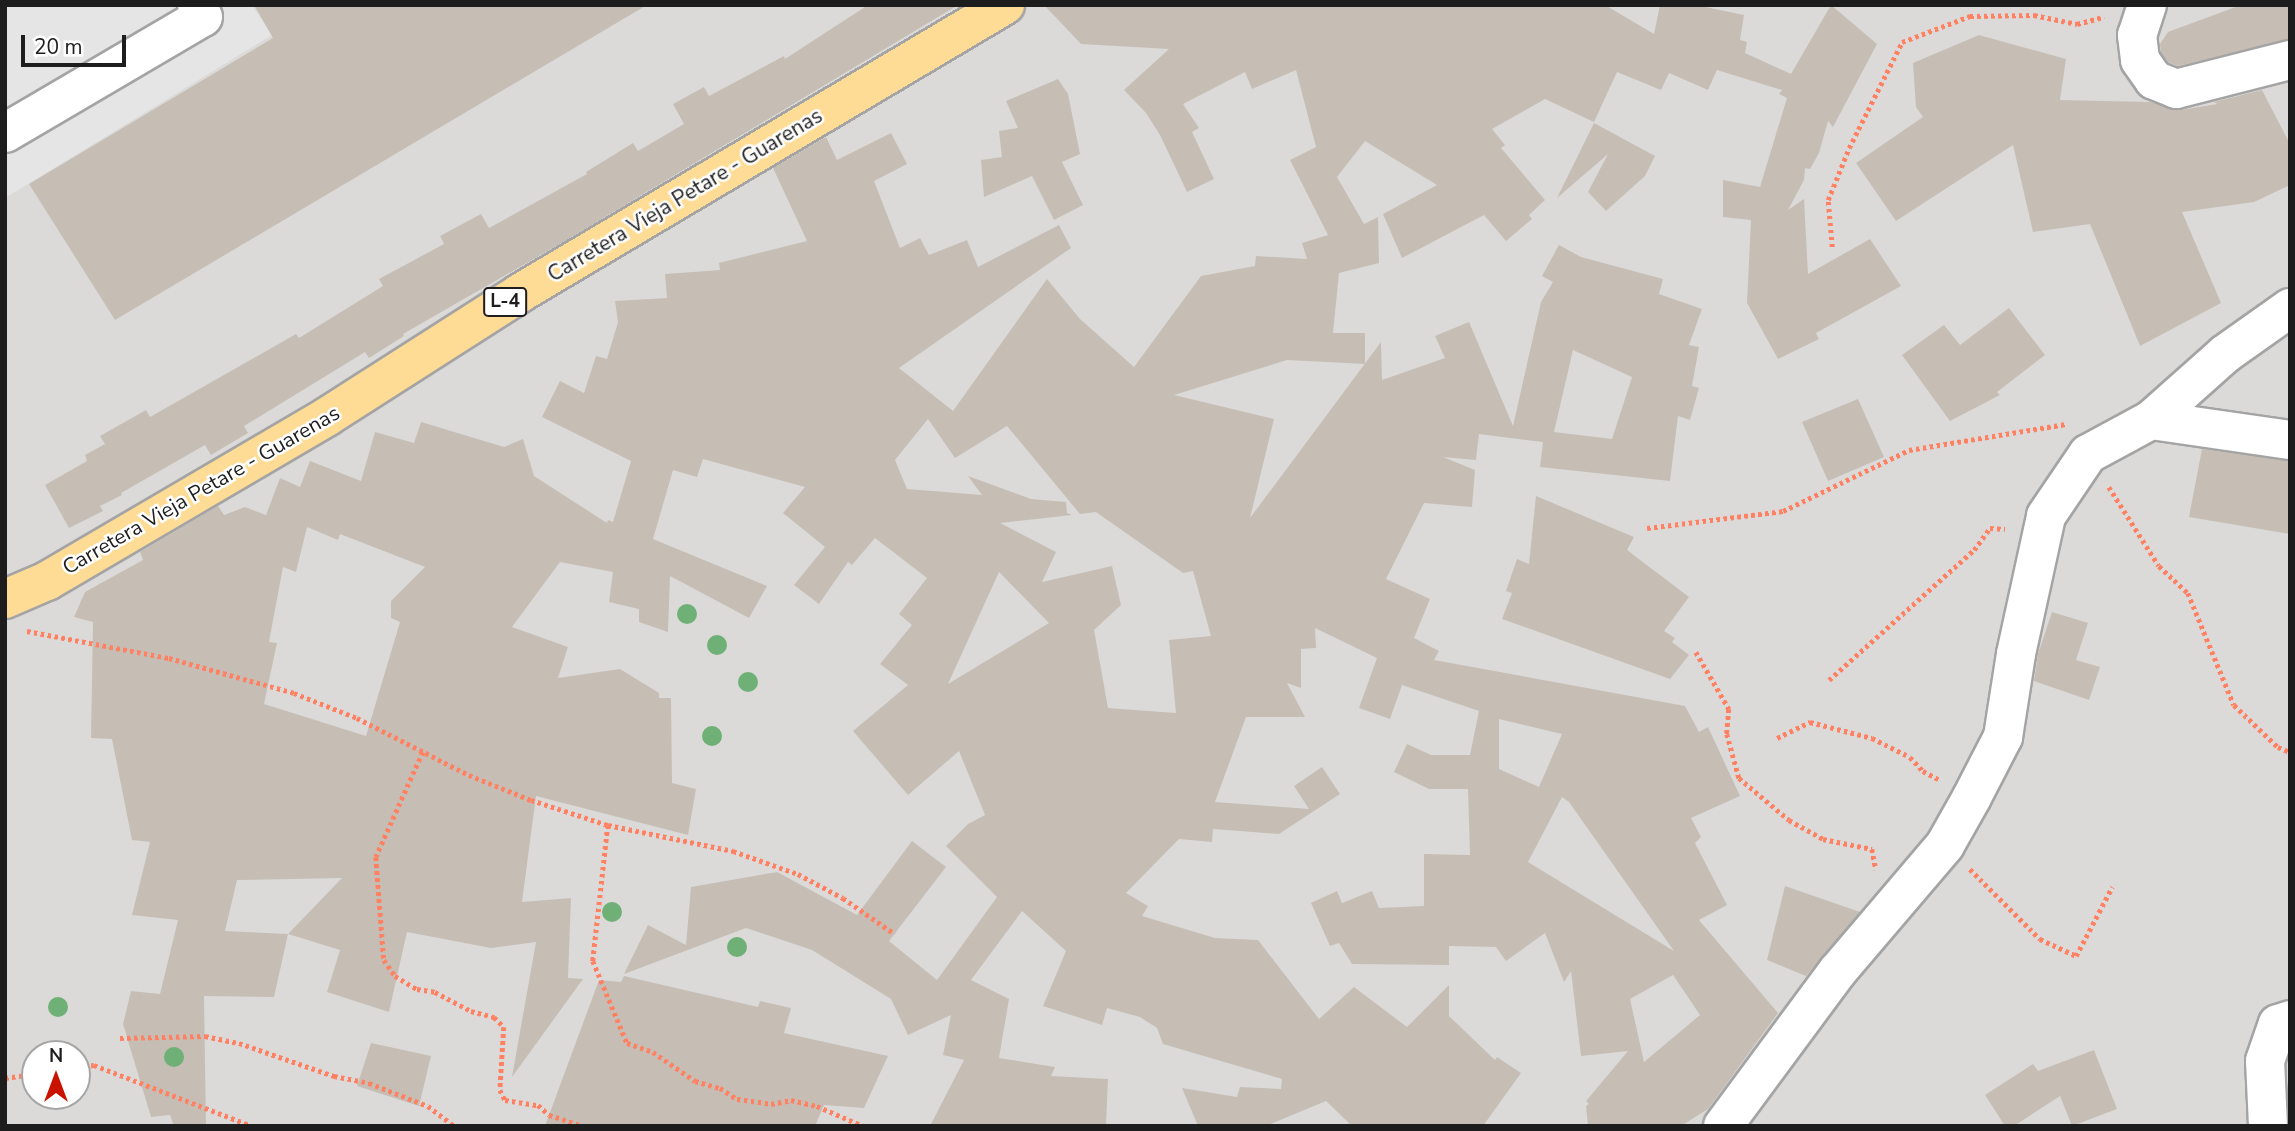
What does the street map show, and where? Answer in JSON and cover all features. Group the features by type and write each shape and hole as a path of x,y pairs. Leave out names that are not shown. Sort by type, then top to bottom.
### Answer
{"main road":[{"name":"Carretera Vieja Petare - Guarenas","path":"12,615 47,581 328,416 531,286 1005,5"}],"street":[{"path":"5,133 203,17 197,5"},
{"path":"2147,6 2137,36 2140,60 2154,80 2176,89 2290,60"},
{"path":"2151,420 2225,354 2290,307"},
{"path":"1723,1126 1885,912 1945,845 1972,797 2003,737 2016,654 2046,516 2081,439 2151,420 2290,440"},
{"path":"2267,1126 2265,1061 2278,1024 2290,1020"}],"path":[{"path":"1832,247 1828,200 1849,148 1902,42 1970,16 2034,15 2077,24 2147,6"},
{"path":"1647,528 1783,511 1909,450 2048,425 2081,439 2159,566 2188,593 2234,705 2278,747 2290,752"},
{"path":"1829,680 1974,550 1990,528 2042,533"},
{"path":"12,615 43,632 243,676 357,718 423,752 531,800 608,825 733,851 798,874 843,898 895,934"},
{"path":"1696,652 1729,709 1727,734 1740,778 1789,820 1823,839 1872,849 1885,912"},
{"path":"1777,738 1810,722 1872,738 1910,757 1923,771 1972,797"},
{"path":"423,752 376,857 384,960 395,976 417,989 435,992 471,1011 494,1017 504,1027 500,1090 505,1100 538,1105 549,1115 583,1126"},
{"path":"608,825 593,961 626,1043 653,1052 695,1082 720,1088 737,1099 771,1104 791,1101 804,1103 863,1126"},
{"path":"1945,845 2040,939 2076,956 2112,887"},
{"path":"120,1038 205,1036 239,1043 334,1076 369,1083 428,1106 455,1126"},
{"path":"91,1065 252,1126"}],"shaded area":[{"path":"5,5 2290,5 2290,1126 5,1126"},
{"path":"5,5 252,5 272,35 5,198"}],"building":[{"path":"254,5 647,5 115,320 29,184 273,38"},
{"path":"868,5 958,5 565,241 403,334 404,336 369,358 365,352 244,426 248,433 211,455 205,445 100,506 103,511 69,528 45,485 87,461 85,455 105,444 100,436 146,410 150,417 296,334 299,338 383,286 379,279 444,244 440,236 481,214 489,228 587,174 586,172 633,143 638,151 684,124 673,104 704,87 709,96 784,56 785,59"},
{"path":"1044,5 1605,5 1654,34 1660,5 1696,5 1744,15 1740,40 1747,42 1745,53 1791,74 1831,5 1877,44 1833,127 1828,121 1819,153 1810,169 1805,168 1804,180 1788,210 1804,199 1808,274 1870,239 1901,286 1816,333 1819,339 1778,359 1747,303 1751,220 1723,217 1723,180 1760,187 1787,98 1779,94 1782,90 1717,70 1708,90 1669,73 1661,90 1617,72 1594,122 1545,99 1492,129 1505,145 1501,148 1545,200 1529,215 1532,219 1506,241 1484,215 1402,258 1383,214 1437,185 1365,141 1337,177 1364,224 1378,217 1379,263 1339,273 1333,333 1365,333 1365,363 1381,342 1382,380 1445,358 1435,336 1469,322 1513,426 1541,302 1553,282 1542,276 1559,245 1581,257 1663,279 1659,294 1702,309 1689,345 1699,347 1692,386 1699,388 1690,420 1678,416 1670,481 1540,467 1543,442 1479,434 1476,460 1443,457 1475,470 1472,507 1424,503 1386,579 1430,599 1414,638 1439,651 1434,660 1685,706 1699,732 1708,727 1740,796 1691,818 1701,837 1695,843 1727,905 1699,920 1778,1013 1708,1109 1681,1126 1588,1126 1586,1106 1589,1104 1586,1101 1628,1051 1581,1056 1571,971 1564,982 1545,933 1506,961 1496,947 1449,946 1449,965 1352,964 1339,943 1330,946 1311,903 1337,891 1342,903 1372,891 1379,908 1424,906 1424,854 1470,855 1468,789 1429,789 1394,772 1407,744 1431,755 1470,755 1479,711 1402,685 1390,719 1359,708 1377,658 1315,628 1316,648 1301,649 1301,688 1287,683 1305,717 1246,717 1215,802 1309,809 1294,786 1322,767 1340,794 1279,834 1213,829 1212,842 1179,839 1126,893 1148,906 1142,916 1215,938 1258,940 1319,1019 1354,987 1407,1027 1449,985 1449,1016 1495,1060 1497,1057 1521,1073 1483,1126 1352,1126 1326,1101 1266,1126 1198,1126 1182,1088 1237,1097 1240,1087 1281,1089 1282,1079 1163,1044 1157,1028 1140,1017 1107,1008 1102,1025 1043,1006 1066,951 1022,911 971,980 1009,999 999,1058 1055,1067 1051,1076 1108,1079 1106,1126 930,1126 964,1060 943,1055 951,1015 908,1035 891,999 812,950 746,928 624,974 648,925 686,945 691,887 777,872 857,915 912,841 946,867 889,941 937,980 997,897 946,846 968,824 985,815 959,751 908,795 853,731 908,685 880,664 912,625 899,614 927,578 875,538 852,565 848,562 819,604 794,585 825,547 783,513 805,487 703,459 697,477 673,470 653,539 767,586 749,618 670,576 668,632 639,622 639,609 609,602 613,572 560,562 512,627 568,647 558,678 620,669 659,693 659,698 671,698 672,783 696,789 688,835 536,796 522,902 571,898 568,978 583,979 512,1077 536,942 491,948 407,932 389,1012 327,992 340,950 288,934 274,997 204,996 206,1126 174,1126 170,1115 151,1117 123,1024 131,991 160,994 178,920 132,915 150,842 132,840 112,739 91,738 93,622 74,617 85,592 143,560 140,552 218,506 224,515 245,507 266,515 280,478 300,487 310,461 361,481 375,432 414,443 421,422 504,447 523,439 534,476 607,523 608,520 613,522 631,461 542,417 560,381 584,393 596,356 607,359 618,322 615,301 667,298 665,274 720,270 719,263 807,241 773,168 826,137 837,160 891,133 907,164 874,181 900,248 920,238 929,255 967,240 978,267 1059,225 1071,248 899,368 953,411 1047,279 1080,319 1134,367 1201,276 1255,266 1256,256 1307,259 1302,243 1328,235 1290,160 1316,147 1296,70 1252,89 1245,72 1183,104 1199,128 1192,132 1214,179 1187,192 1160,135 1146,113 1124,90 1169,49 1081,44","holes":["1573,350 1632,377 1612,439 1554,432","1287,360 1365,364 1250,518 1274,419 1174,395","928,419 955,458 1007,426 1080,514 1096,512 1183,573 1193,571 1211,636 1169,640 1176,713 1108,708 1094,630 1121,605 1112,566 1042,582 1056,552 1000,523 1072,515 1067,513 1066,502 1031,499 968,476 982,495 907,489 895,460","307,527 338,540 340,534 425,567 391,601 391,618 400,622 366,736 264,704 277,643 269,642 283,567 296,572","999,572 1049,623 948,684","1499,719 1562,734 1539,787 1499,769","1562,797 1569,802 1674,951 1528,862","342,878 288,934 225,931 237,880","1673,975 1700,1015 1644,1062 1630,999"]},
{"path":"2241,5 2290,5 2290,39 2178,66 2168,62 2161,52 2160,44 2168,32"},
{"path":"1979,35 2066,59 2060,100 2150,102 2181,110 2217,104 2214,102 2262,90 2290,144 2290,185 2254,202 2182,212 2221,303 2140,346 2090,224 2033,232 2013,145 1896,221 1856,163 1923,117 1916,107 1913,63"},
{"path":"1058,79 1068,94 1080,154 1062,162 1083,205 1054,220 1032,176 984,197 981,160 1002,157 999,131 1018,128 1006,101"},
{"path":"1594,123 1655,156 1645,176 1606,211 1588,192 1608,154 1557,198"},
{"path":"2009,308 2045,355 1997,392 2000,395 1950,421 1902,355 1944,325 1960,345"},
{"path":"1858,399 1884,457 1828,481 1802,422"},
{"path":"2202,449 2290,461 2290,534 2189,517"},
{"path":"1536,496 1634,537 1627,550 1689,597 1664,631 1675,638 1672,642 1689,655 1670,679 1502,619 1512,593 1506,591 1517,559 1529,564"},
{"path":"2052,612 2088,623 2076,660 2100,667 2089,700 2034,681 2038,654"},
{"path":"1785,886 1860,912 1806,976 1767,960"},
{"path":"624,976 758,1007 760,1001 791,1008 784,1033 888,1056 864,1108 824,1105 815,1126 545,1126 599,980 621,982"},
{"path":"371,1043 431,1056 419,1106 357,1086"},
{"path":"2094,1050 2117,1109 2072,1126 2060,1096 2014,1126 2005,1126 1985,1095 2033,1064 2038,1071"}]}
